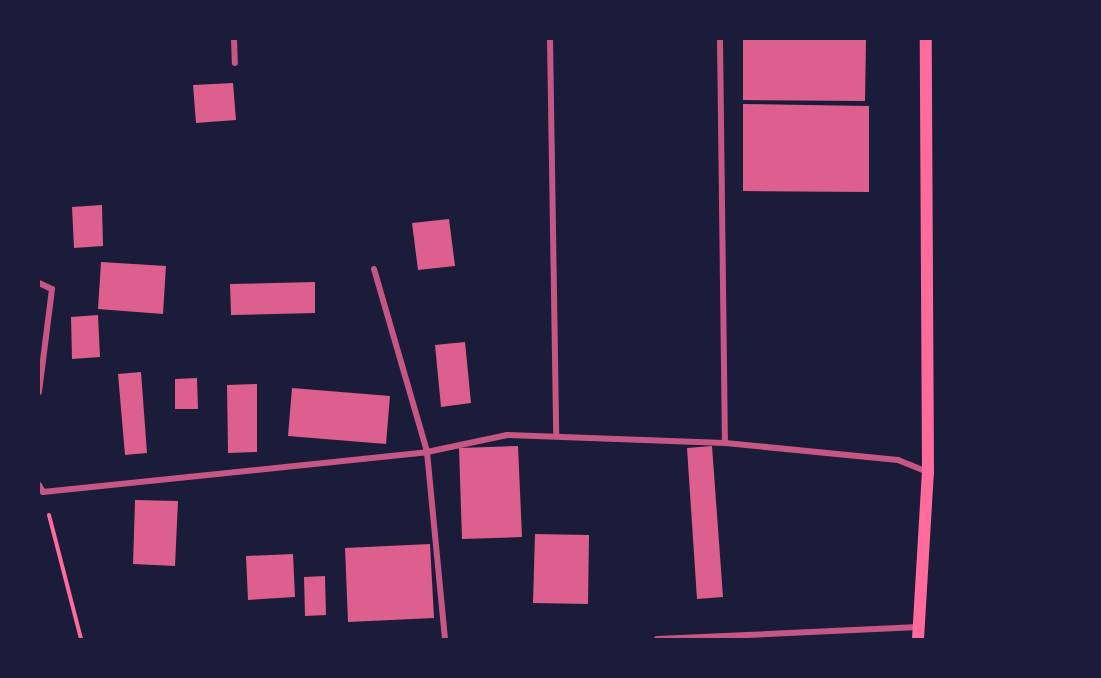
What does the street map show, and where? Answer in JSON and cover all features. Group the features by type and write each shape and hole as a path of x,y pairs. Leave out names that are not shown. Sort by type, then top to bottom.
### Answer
{"main road":[{"path":"919,633 928,473 926,39"}],"street":[{"path":"234,39 235,63"},
{"path":"550,39 556,436"},
{"path":"720,39 725,443"},
{"path":"374,269 427,452 445,639"},
{"path":"39,283 52,290 39,392"},
{"path":"39,485 43,492 427,452 507,435 725,443 898,460 928,473"},
{"path":"657,639 919,633"}],"path":[{"path":"43,492 81,639"}],"building":[{"path":"743,39 866,39 865,101 743,100"},
{"path":"233,83 236,120 196,123 193,85"},
{"path":"743,104 869,106 869,192 743,191"},
{"path":"102,205 103,246 74,248 72,207"},
{"path":"449,219 455,266 418,270 412,223"},
{"path":"101,262 166,266 163,314 98,309"},
{"path":"315,282 315,313 231,315 230,284"},
{"path":"98,315 100,357 72,359 71,317"},
{"path":"465,342 471,403 441,407 435,345"},
{"path":"141,372 147,453 125,455 118,374"},
{"path":"197,378 198,409 175,409 175,379"},
{"path":"257,384 257,452 228,453 227,385"},
{"path":"292,388 390,396 386,444 288,436"},
{"path":"518,446 522,537 462,539 459,448"},
{"path":"712,446 723,597 697,599 687,448"},
{"path":"135,500 178,501 175,566 133,564"},
{"path":"535,534 589,535 588,604 533,603"},
{"path":"430,544 434,618 348,622 345,548"},
{"path":"293,554 295,597 248,600 246,556"},
{"path":"325,576 326,615 305,616 304,577"}]}
